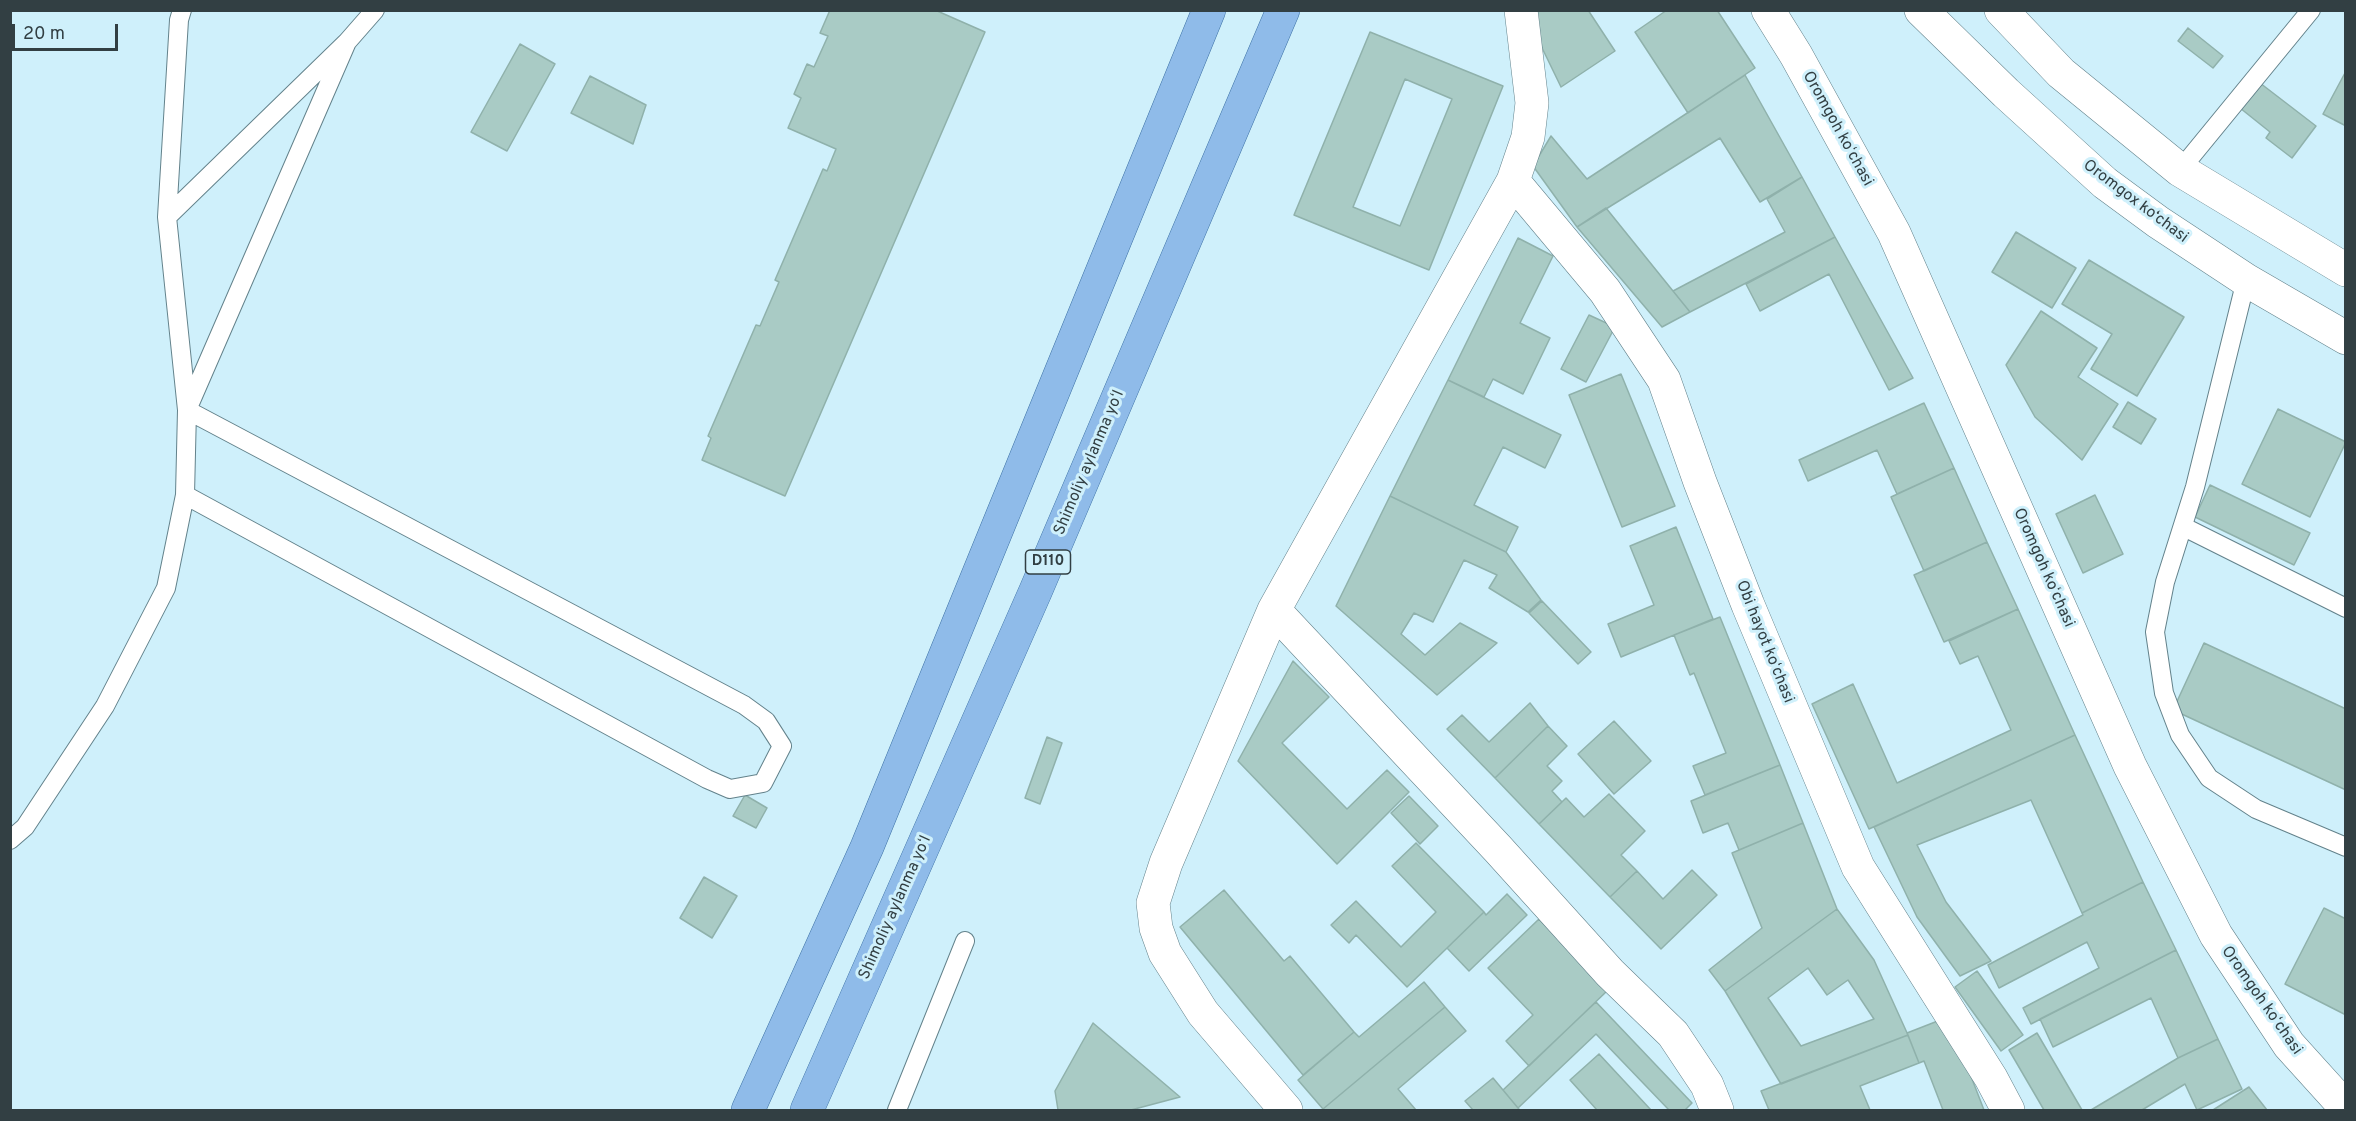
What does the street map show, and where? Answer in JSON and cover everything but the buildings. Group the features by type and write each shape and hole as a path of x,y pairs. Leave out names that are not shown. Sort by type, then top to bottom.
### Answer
{"main road":[{"path":"748,1110 867,847 1209,10"},
{"name":"Shimoliy aylanma yoʻl","path":"807,1110 1036,590 1283,10"},
{"path":"867,847 914,868"}],"street":[{"path":"1286,1110 1203,1013 1165,953 1156,928 1153,903 1166,863 1274,610 1513,181 1528,137 1532,103 1521,10"},
{"name":"Oromgoh koʻchasi","path":"1768,10 1796,55 1894,233 2130,766 2216,935 2289,1045 2346,1108"},
{"name":"Oromgox ko‘chasi","path":"1921,10 2006,93 2105,183 2158,222 2246,280 2346,338"},
{"path":"2001,10 2061,73 2180,170 2346,270"},
{"name":"Obi hayot koʻchasi","path":"1513,181 1605,291 1664,380 1700,482 1744,595 1857,867 1991,1078 2008,1110"},
{"path":"1274,610 1498,849 1610,973 1673,1034 1707,1085 1717,1110"}],"lane":[{"path":"10,840 25,827 105,706 166,588 185,495 188,410 167,216 178,20 182,10"},
{"path":"167,216 347,42 375,10"},
{"path":"2180,170 2311,10"},
{"path":"188,410 347,42"},
{"path":"2246,280 2184,527 2165,582 2155,632 2164,693 2180,735 2209,778 2256,809 2346,848"},
{"path":"185,495 707,779 730,789 763,783 782,746 766,721 744,705 188,410"},
{"path":"2184,527 2346,608"},
{"path":"897,1110 965,941"}]}
